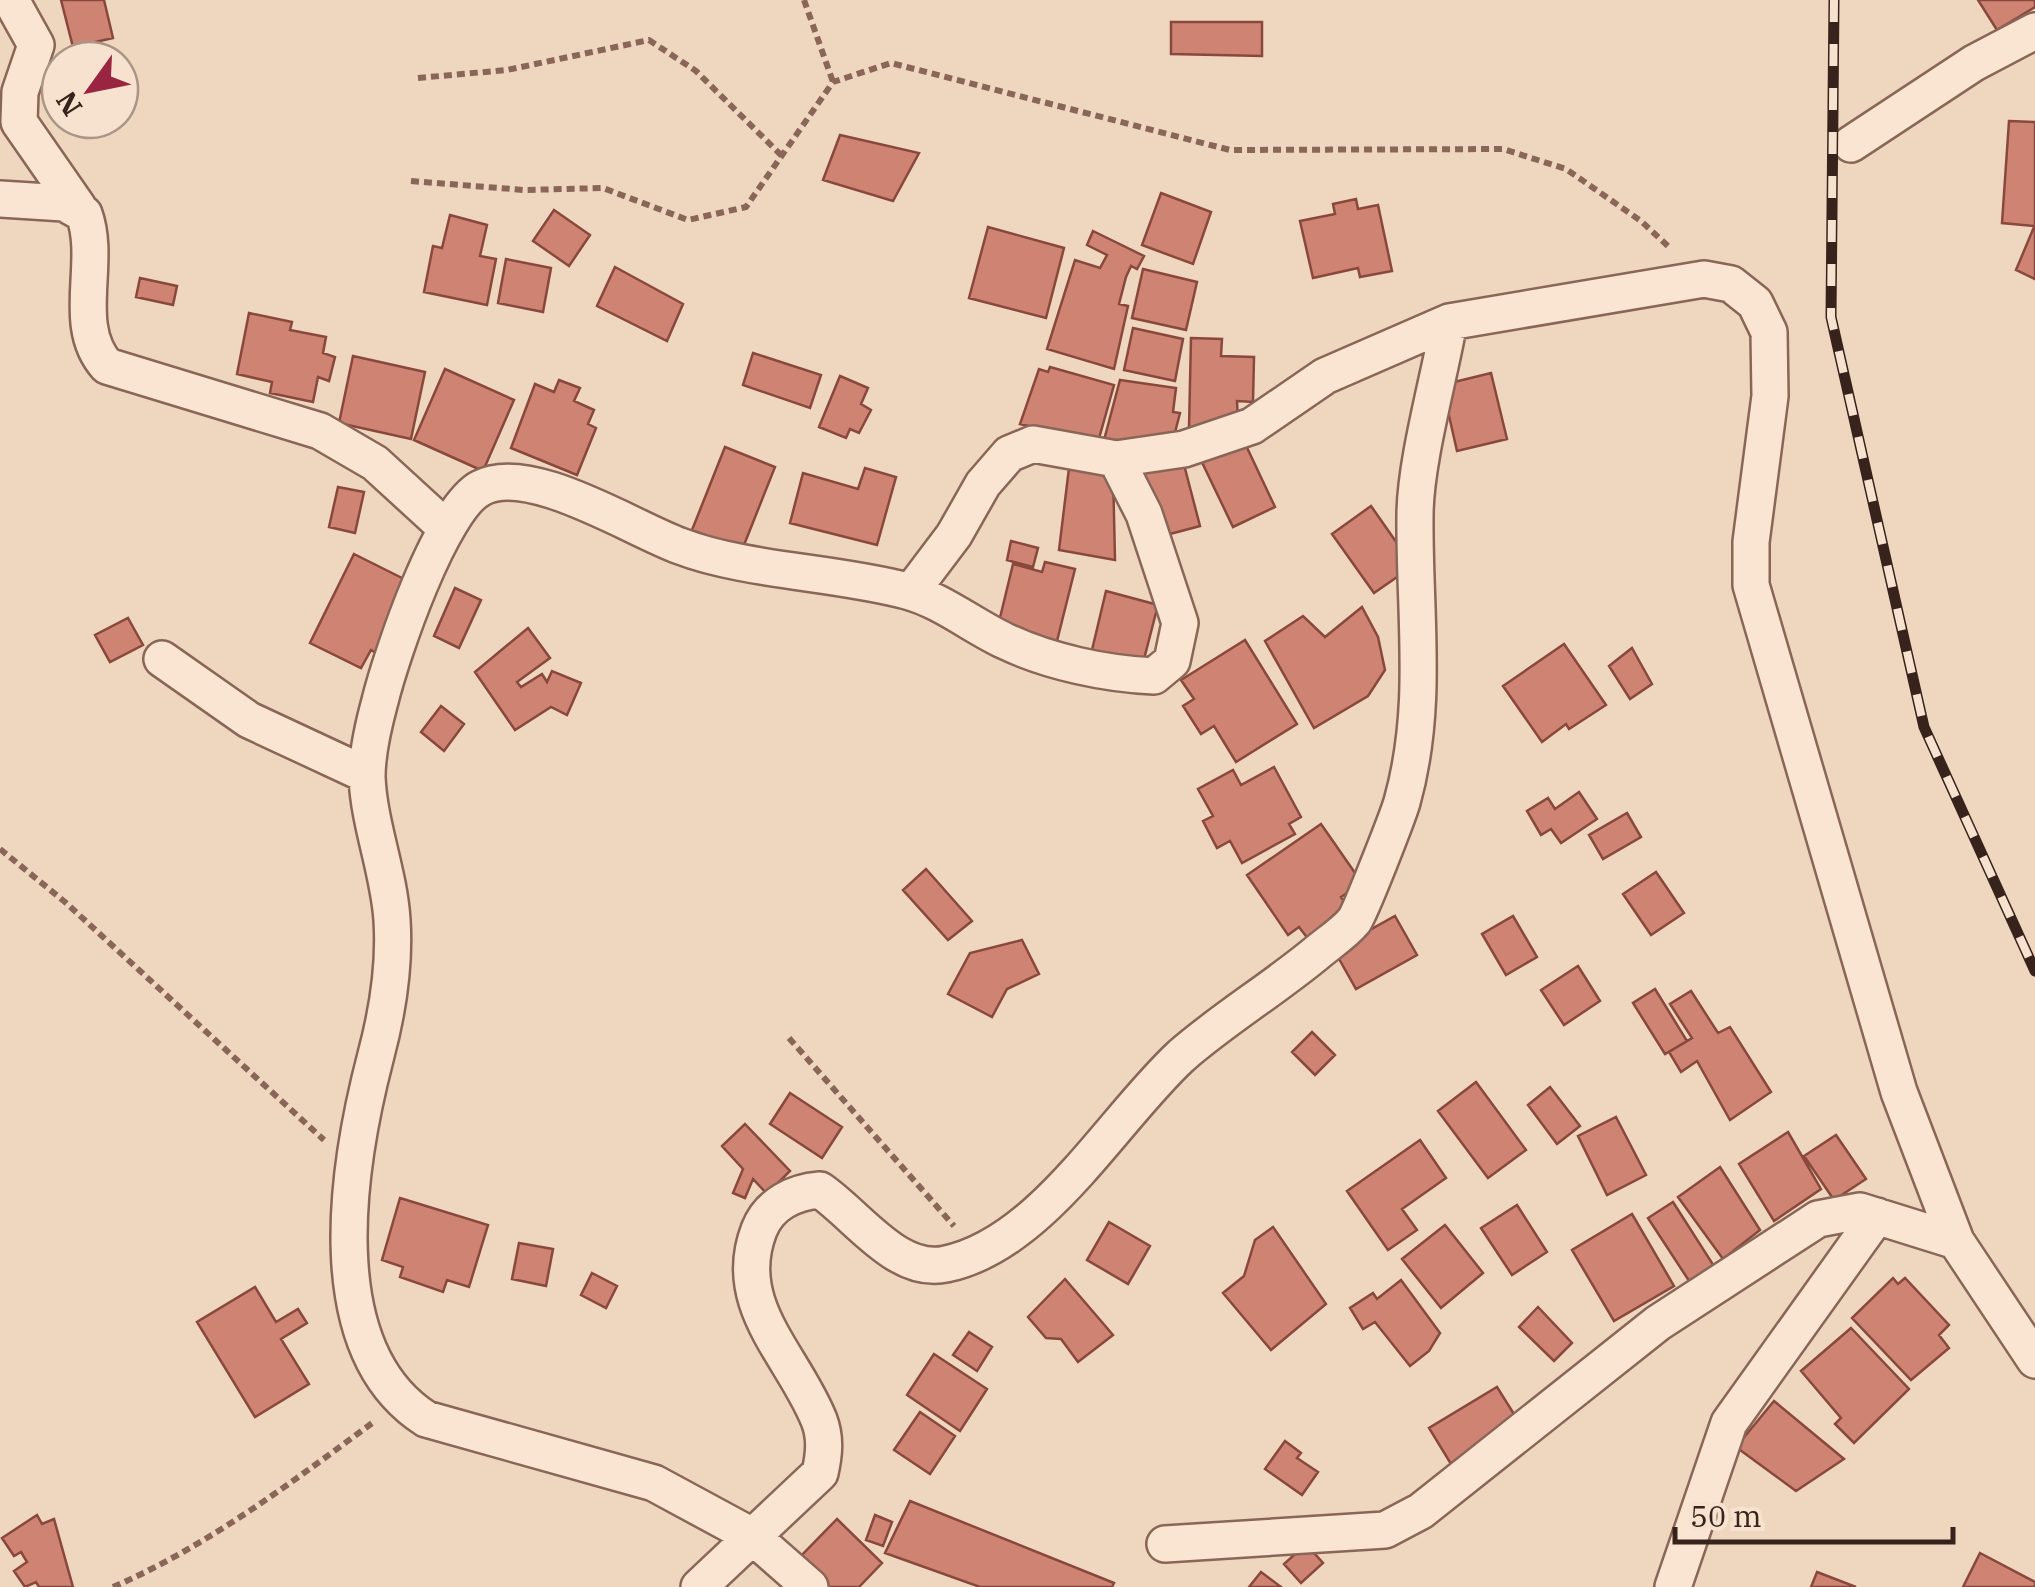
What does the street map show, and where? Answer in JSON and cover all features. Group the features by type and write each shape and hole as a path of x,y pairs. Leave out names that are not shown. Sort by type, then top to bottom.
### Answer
{"street":[{"path":"11,0 33,33 36,46 20,92 18,122 88,224 89,335 107,366 320,431 375,464 446,528"},
{"path":"1851,144 1914,100 2035,31"},
{"path":"0,199 78,207"},
{"path":"911,592 954,534 983,484 1008,454 1032,444 1116,459 1184,449 1252,426 1325,376 1448,322 1704,279 1731,284 1755,303 1769,332 1770,396 1752,542 1751,585 1899,1092 1956,1241 2029,1339"},
{"path":"699,1587 820,1473 825,1450 820,1422 762,1322 750,1280 752,1250 764,1217 801,1192 820,1190 901,1258 946,1265 981,1250 1013,1233 1052,1202 1094,1149 1182,1055 1269,994 1355,920 1401,806 1418,735 1421,659 1415,512 1448,322"},
{"path":"810,1587 752,1536 654,1484 426,1419 400,1402 373,1364 356,1299 349,1224 351,1164 388,1012 392,957 392,917 367,775 380,700 421,582 446,528 466,499 480,488 504,480 558,492 684,548 911,592 1010,644 1116,674 1154,676 1172,661 1180,623 1144,514 1116,459"},
{"path":"162,659 249,720 367,775"},
{"path":"1165,1544 1385,1530 1421,1510 1658,1323 1740,1267 1835,1213 1877,1216 1956,1241"},
{"path":"1673,1587 1729,1423 1877,1216"}],"path":[{"path":"804,0 833,82"},
{"path":"418,78 506,70 649,40 696,71 782,156"},
{"path":"411,182 524,190 603,188 688,220 746,207 833,82 891,62 973,87 1230,150 1503,149 1566,169 1640,221 1704,279"},
{"path":"0,849 65,902 351,1164"},
{"path":"789,1038 939,1212 981,1250"},
{"path":"113,1587 152,1570 220,1529 400,1402"}],"building":[{"path":"61,0 104,0 113,38 71,40"},
{"path":"1978,0 2035,0 2035,7 1997,30"},
{"path":"1171,22 1262,22 1262,56 1171,54"},
{"path":"2009,121 2035,122 2035,226 2002,223"},
{"path":"840,135 919,153 893,201 823,180"},
{"path":"1161,193 1211,212 1193,264 1142,245"},
{"path":"1356,199 1358,209 1378,205 1392,271 1360,277 1358,268 1313,278 1300,221 1335,214 1333,204"},
{"path":"554,210 590,235 569,266 533,241"},
{"path":"450,215 487,225 480,256 496,259 487,305 424,292 433,246 442,248"},
{"path":"988,227 1064,248 1046,318 969,298"},
{"path":"2035,228 2035,279 2016,270"},
{"path":"1093,231 1144,256 1137,269 1131,266 1126,277 1119,304 1128,306 1114,369 1047,349 1075,260 1100,268 1107,255 1087,245"},
{"path":"506,259 551,268 543,312 498,303"},
{"path":"615,267 683,304 667,341 597,306"},
{"path":"1143,269 1197,282 1186,330 1132,318"},
{"path":"140,278 177,286 173,305 136,297"},
{"path":"249,313 292,322 290,330 326,337 323,353 335,357 329,381 318,377 313,402 270,393 272,382 237,374"},
{"path":"1133,328 1183,339 1175,381 1124,370"},
{"path":"1191,338 1222,339 1221,356 1254,357 1253,402 1237,401 1238,422 1220,429 1189,428"},
{"path":"753,353 821,375 810,408 743,385"},
{"path":"353,356 425,372 411,439 339,423"},
{"path":"1050,367 1114,385 1098,442 1020,424 1039,369 1048,372"},
{"path":"445,369 514,400 483,471 414,440"},
{"path":"1491,373 1507,439 1457,451 1442,385"},
{"path":"840,376 868,388 861,404 871,410 859,433 850,429 846,438 819,427"},
{"path":"559,380 580,388 574,401 594,410 588,424 596,428 577,475 511,448 535,384 554,392"},
{"path":"1120,380 1176,388 1173,412 1180,413 1171,448 1103,444"},
{"path":"1242,437 1275,507 1233,527 1199,456"},
{"path":"725,447 775,467 742,550 692,530"},
{"path":"1182,457 1200,526 1155,538 1137,468"},
{"path":"865,468 896,477 877,545 790,523 803,473 858,489"},
{"path":"1069,468 1113,471 1115,560 1059,550"},
{"path":"338,487 364,492 355,533 329,527"},
{"path":"1371,506 1413,566 1374,593 1332,534"},
{"path":"1011,541 1038,548 1033,567 1007,560"},
{"path":"354,554 406,580 388,617 399,624 379,655 371,650 361,668 310,643"},
{"path":"1045,562 1075,569 1057,641 998,626 1013,564 1042,572"},
{"path":"455,588 481,600 459,648 434,636"},
{"path":"1106,591 1158,605 1143,663 1092,650"},
{"path":"1362,607 1378,637 1385,670 1368,696 1314,728 1265,641 1303,616 1325,637"},
{"path":"128,618 143,645 110,662 95,635"},
{"path":"528,628 550,658 517,682 521,687 542,674 547,682 552,671 581,683 567,715 551,707 515,730 475,672"},
{"path":"1245,640 1297,724 1236,762 1214,726 1201,734 1183,706 1194,699 1181,680"},
{"path":"1564,644 1606,705 1569,729 1566,724 1542,742 1503,686"},
{"path":"1632,648 1652,684 1630,699 1609,666"},
{"path":"441,706 464,724 444,751 421,732"},
{"path":"1274,767 1301,817 1289,824 1295,834 1242,863 1230,841 1217,848 1203,821 1213,816 1198,789 1233,770 1241,785"},
{"path":"1579,792 1597,819 1561,843 1551,829 1541,835 1527,811 1548,798 1555,809"},
{"path":"1627,813 1641,837 1603,859 1589,835"},
{"path":"1321,824 1362,883 1341,897 1351,911 1309,940 1299,927 1288,935 1247,875"},
{"path":"926,869 972,921 948,940 903,890"},
{"path":"1656,872 1684,913 1651,935 1623,894"},
{"path":"1395,916 1417,955 1356,989 1334,950"},
{"path":"1513,916 1537,957 1506,975 1482,934"},
{"path":"1022,940 1039,974 1007,989 992,1017 948,994 970,953"},
{"path":"1578,966 1600,1001 1564,1025 1541,990"},
{"path":"1655,989 1687,1041 1665,1054 1633,1003"},
{"path":"1691,991 1718,1033 1730,1027 1771,1092 1730,1120 1697,1061 1681,1072 1669,1052 1692,1038 1670,1004"},
{"path":"1312,1032 1335,1055 1315,1075 1292,1052"},
{"path":"1476,1082 1526,1150 1488,1178 1438,1111"},
{"path":"1550,1087 1580,1126 1557,1144 1528,1105"},
{"path":"790,1093 842,1127 822,1158 770,1124"},
{"path":"1616,1117 1646,1175 1607,1195 1578,1136"},
{"path":"745,1124 790,1171 767,1194 753,1179 745,1198 733,1193 743,1169 722,1146"},
{"path":"1788,1132 1821,1189 1774,1221 1739,1164"},
{"path":"1836,1135 1866,1179 1834,1200 1804,1156"},
{"path":"1420,1140 1446,1178 1402,1209 1417,1230 1388,1250 1347,1191"},
{"path":"1720,1167 1760,1230 1723,1259 1678,1197"},
{"path":"400,1198 488,1225 469,1287 447,1280 443,1292 400,1277 403,1267 382,1260"},
{"path":"1673,1202 1719,1274 1695,1290 1648,1218"},
{"path":"1517,1205 1547,1252 1512,1275 1481,1228"},
{"path":"1632,1214 1674,1286 1614,1321 1572,1250"},
{"path":"1109,1222 1150,1246 1128,1284 1087,1260"},
{"path":"1445,1225 1483,1273 1441,1308 1402,1259"},
{"path":"1273,1227 1326,1304 1271,1350 1223,1293 1244,1276 1255,1240"},
{"path":"519,1243 553,1249 546,1286 512,1279"},
{"path":"592,1273 617,1286 606,1308 581,1295"},
{"path":"1893,1278 1898,1284 1905,1278 1949,1325 1939,1335 1949,1348 1911,1380 1852,1318"},
{"path":"1065,1279 1113,1335 1078,1362 1061,1339 1046,1338 1028,1317"},
{"path":"1401,1280 1440,1333 1429,1351 1410,1366 1375,1322 1363,1329 1350,1308 1373,1293 1377,1299"},
{"path":"255,1287 276,1322 298,1309 307,1323 281,1339 309,1384 255,1417 197,1322"},
{"path":"1538,1307 1572,1343 1554,1361 1519,1327"},
{"path":"1851,1328 1909,1389 1854,1443 1835,1424 1841,1418 1801,1371"},
{"path":"969,1332 992,1347 977,1371 953,1355"},
{"path":"934,1354 987,1389 960,1431 907,1395"},
{"path":"1497,1387 1519,1422 1451,1464 1429,1428"},
{"path":"1774,1401 1844,1459 1796,1491 1736,1447"},
{"path":"920,1412 955,1436 930,1474 894,1450"},
{"path":"1285,1441 1301,1453 1297,1458 1318,1472 1302,1495 1265,1469"},
{"path":"910,1501 1114,1583 1112,1587 980,1587 885,1553"},
{"path":"37,1515 42,1524 54,1519 73,1587 39,1587 36,1582 25,1587 14,1571 27,1562 21,1552 14,1556 2,1538"},
{"path":"875,1515 892,1522 883,1546 866,1540"},
{"path":"837,1519 882,1563 859,1587 829,1587 799,1558"},
{"path":"1306,1544 1323,1563 1301,1583 1284,1564"},
{"path":"1980,1553 2035,1582 2035,1587 1963,1587"},
{"path":"1261,1572 1281,1587 1249,1587"},
{"path":"1817,1572 1856,1587 1811,1587"}],"railway":[{"path":"1834,0 1831,317 1924,727 2035,971"}]}
